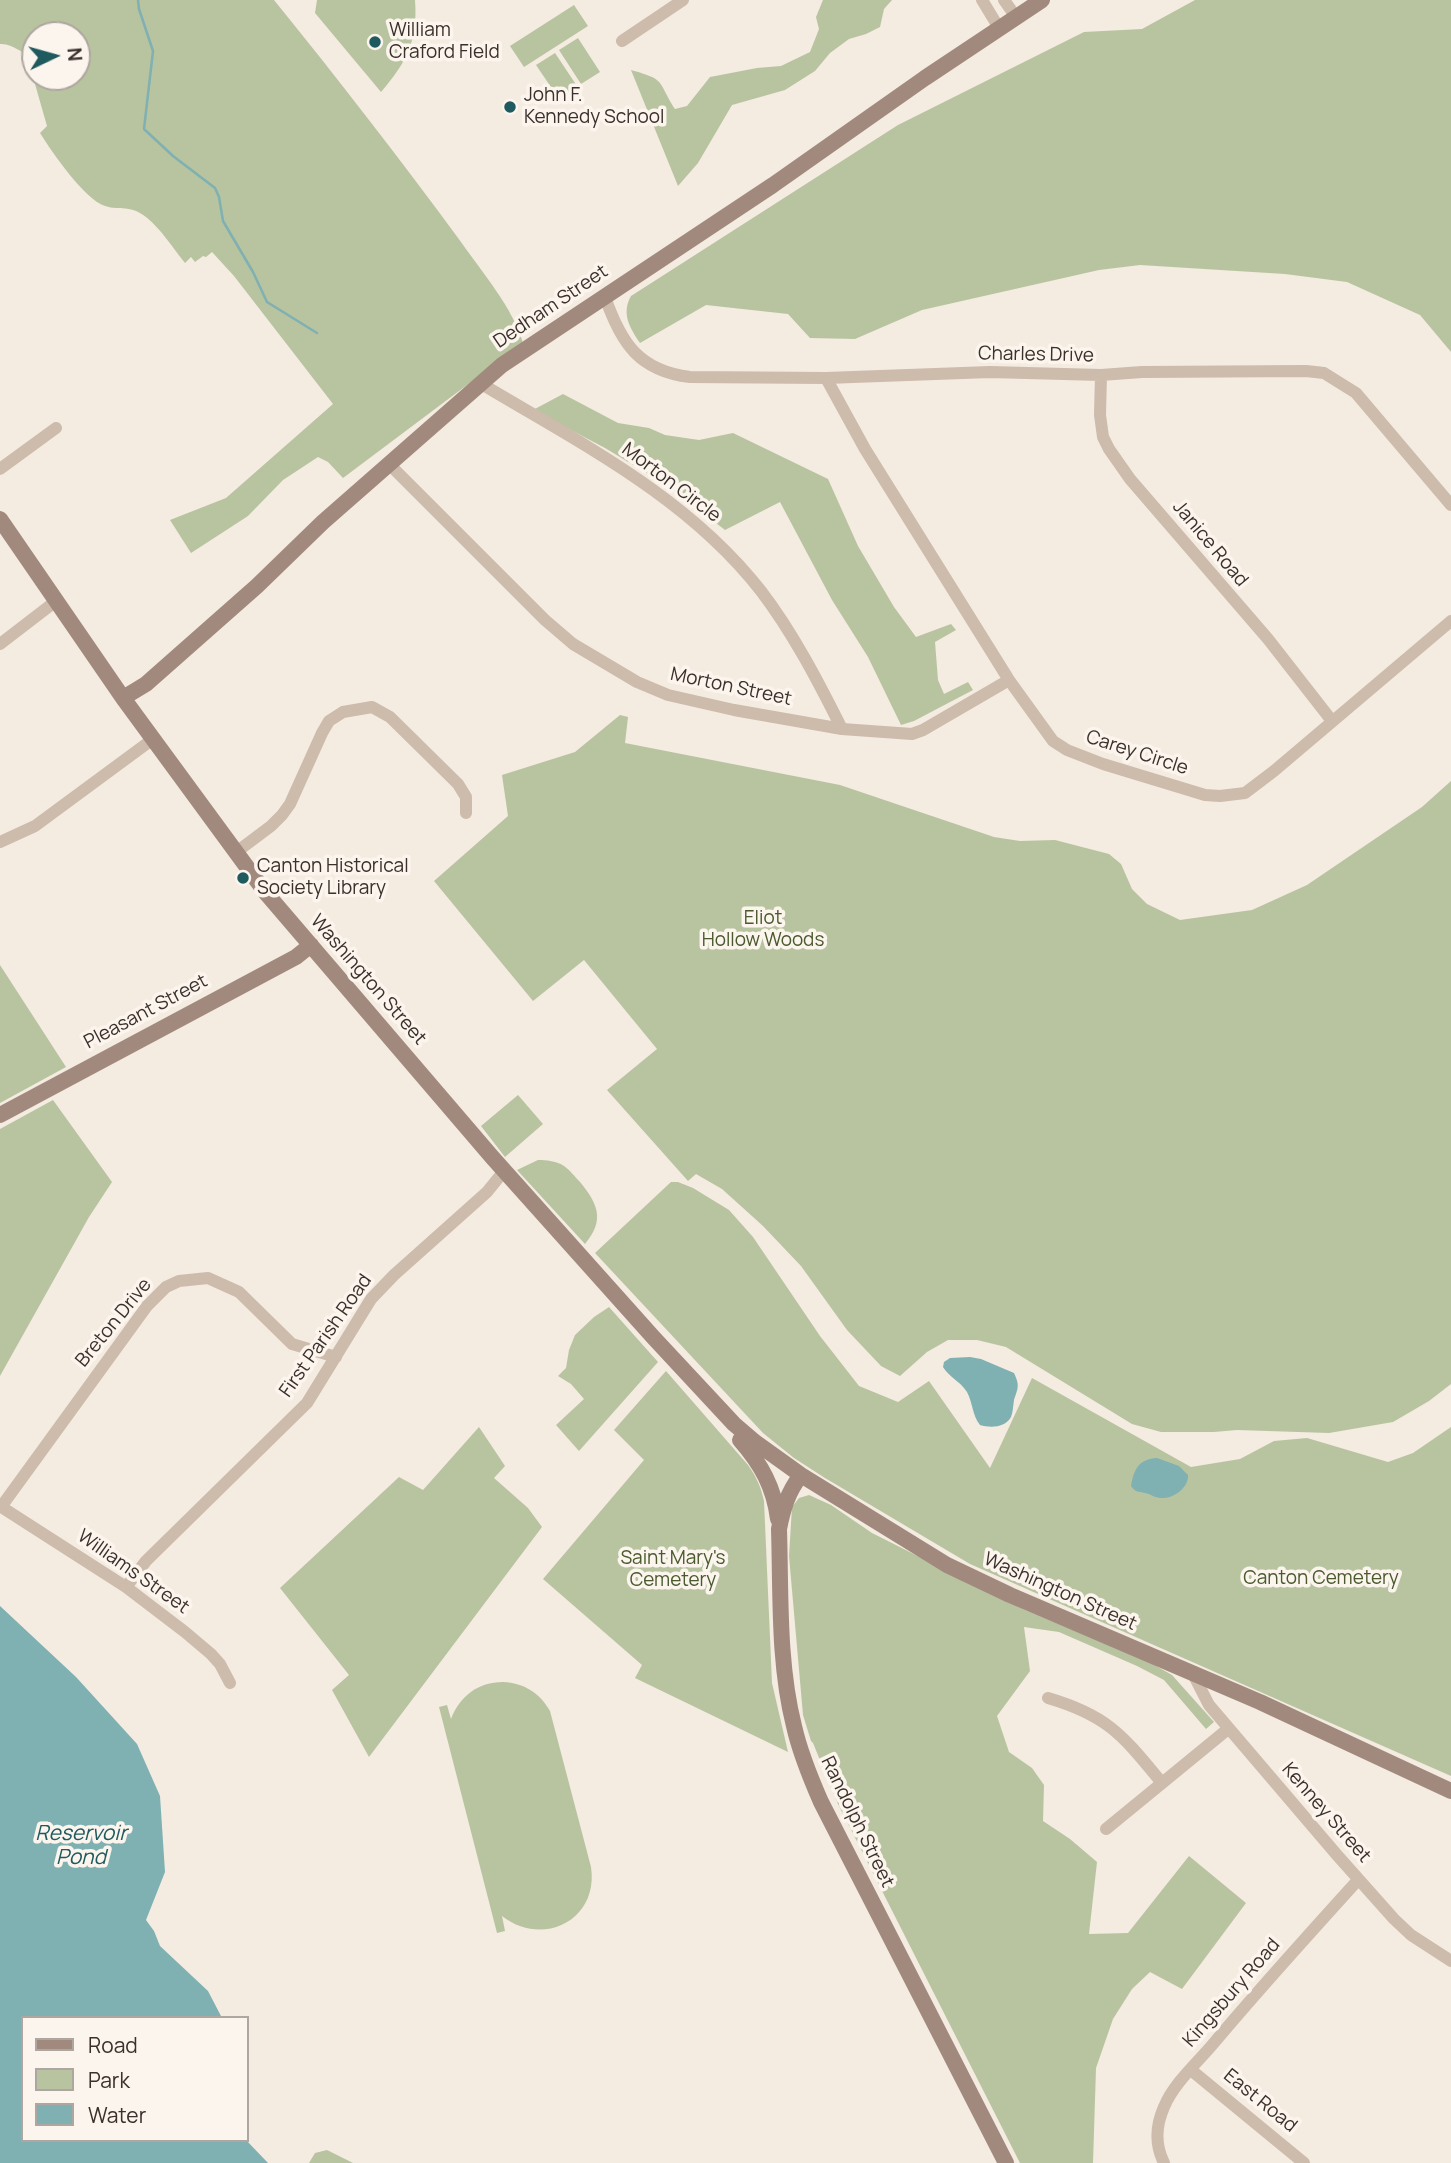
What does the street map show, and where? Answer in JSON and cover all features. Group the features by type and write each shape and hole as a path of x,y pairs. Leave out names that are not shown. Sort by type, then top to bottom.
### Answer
{"main road":[{"name":"Dedham Street","path":"123,698 146,684 257,586 323,522 502,365 773,185 1042,0"},
{"name":"Washington Street","path":"0,519 123,698 266,893 504,1171 734,1424 794,1471 947,1565 1335,1736 1451,1791"},
{"name":"Pleasant Street","path":"0,1115 296,957 311,945"},
{"name":"Washington Street","path":"688,1374 697,1390 763,1469 776,1506 779,1529"},
{"path":"776,1506 779,1483 794,1471"},
{"name":"Randolph Street","path":"794,1471 779,1529 787,1685 793,1724 804,1762 827,1814 1006,2163"}],"street":[{"path":"622,41 683,0"},
{"path":"982,0 999,28"},
{"path":"1004,0 1016,17"},
{"name":"Charles Drive","path":"605,297 623,340 636,355 654,368 690,377 826,378 990,372 1101,375 1142,372 1324,373 1356,393 1451,505"},
{"name":"Janice Road","path":"1101,375 1100,415 1103,436 1109,449 1130,479 1268,639 1332,721"},
{"name":"Carey Circle","path":"826,378 864,449 1009,680 1053,741 1067,750 1102,764 1205,795 1245,793 1451,621"},
{"name":"Morton Circle","path":"480,383 585,444 698,524 759,589 783,622 842,729"},
{"path":"0,469 56,428"},
{"name":"Morton Street","path":"390,465 545,620 573,644 637,682 667,695 842,729 912,733 923,730 1009,680"},
{"path":"0,644 56,601"},
{"path":"235,853 271,826 290,804 329,722 343,712 357,708 372,707 390,717 458,784 466,797 466,813"},
{"path":"0,842 35,826 153,739"},
{"name":"First Parish Road","path":"126,1587 146,1561 307,1403 371,1299 487,1192 504,1171"},
{"name":"Breton Drive","path":"1,1507 147,1306 166,1287 179,1281 208,1278 225,1285 239,1292 292,1343 335,1357"},
{"name":"Williams Street","path":"1,1507 126,1587 211,1654 230,1683"},
{"name":"Kenney Street","path":"1192,1672 1209,1705 1228,1729 1358,1880 1410,1935 1451,1961"},
{"path":"1048,1698 1096,1716 1114,1729 1162,1783"},
{"path":"1106,1829 1228,1729"},
{"name":"Kingsbury Road","path":"1164,2163 1157,2143 1158,2123 1164,2105 1251,1999 1358,1880"},
{"name":"East Road","path":"1191,2070 1304,2163"}],"green space":[{"path":"0,0 274,0 392,150 487,278 505,304 523,343 343,478 328,462 318,457 283,480 248,516 191,553 170,520 226,498 333,404 234,276 212,252 195,262 191,257 185,263 146,217 135,210 105,206 88,194 69,174 40,133 47,126 37,91 91,91 91,21 21,21 21,51 10,45 0,44"},
{"name":"William Craford Field","path":"317,0 415,0 415,27 409,50 398,71 381,92 315,13"},
{"path":"823,0 892,0 884,9 880,27 849,39 830,53 815,71 785,90 732,105 698,163 678,186 631,70 656,79 675,109 687,106 710,77 781,66 810,52 819,29 816,17"},
{"path":"1195,0 1451,0 1451,352 1420,315 1347,282 1285,274 1140,265 1099,270 922,310 855,339 810,338 788,314 706,305 640,343 633,332 627,315 631,296 898,125 1084,32 1142,29"},
{"path":"574,5 588,26 524,67 510,46"},
{"path":"578,38 600,72 581,84 559,50"},
{"path":"555,53 577,86 559,99 536,65"},
{"path":"563,394 618,423 649,428 665,435 699,440 733,433 828,479 858,546 894,607 916,637 951,624 956,630 935,642 938,680 944,694 968,682 973,690 901,725 868,657 832,600 780,502 725,530 668,486 605,448 533,410"},
{"name":"Eliot Hollow Woods","path":"620,715 628,717 625,743 840,785 994,837 1020,841 1055,840 1109,854 1121,864 1132,889 1147,904 1180,920 1252,910 1307,885 1422,807 1451,781 1451,1384 1429,1401 1393,1422 1329,1433 1237,1430 1161,1432 1132,1424 1006,1347 977,1340 948,1340 927,1352 900,1376 881,1366 847,1330 801,1266 763,1226 722,1189 696,1174 688,1181 607,1090 657,1049 584,960 533,1001 434,881 508,816 502,775 575,752"},
{"path":"0,965 66,1067 0,1103"},
{"path":"518,1095 543,1124 505,1157 481,1126"},
{"path":"53,1100 112,1182 89,1217 0,1376 0,1129"},
{"path":"538,1160 564,1166 580,1182 595,1205 597,1220 585,1244 517,1170"},
{"name":"Canton Cemetery","path":"671,1182 693,1188 729,1210 753,1237 820,1336 859,1386 898,1402 929,1381 990,1468 1032,1378 1191,1467 1240,1459 1274,1441 1307,1438 1388,1462 1413,1453 1451,1427 1451,1776 970,1564 794,1458 763,1433 595,1253"},
{"path":"609,1307 658,1362 579,1451 556,1425 584,1399 571,1384 558,1376 566,1368 575,1335"},
{"name":"Saint Mary's Cemetery","path":"666,1371 748,1465 761,1491 764,1501 772,1683 788,1752 635,1678 642,1665 543,1579 644,1460 614,1430"},
{"path":"479,1427 505,1466 494,1478 528,1508 542,1527 369,1757 332,1690 349,1675 280,1588 399,1477 423,1490"},
{"path":"809,1495 831,1505 872,1533 1025,1610 1151,1663 1172,1675 1214,1722 1206,1729 1164,1680 1137,1666 1059,1632 1024,1627 1030,1671 997,1716 1009,1752 1032,1768 1044,1785 1043,1821 1097,1862 1089,1934 1128,1933 1189,1856 1246,1903 1182,1989 1150,1972 1132,1989 1113,2019 1096,2068 1093,2163 1020,2163 838,1804 811,1741 803,1715 789,1556 792,1507 799,1498"},
{"path":"503,1682 518,1684 531,1690 550,1711 591,1867 591,1886 586,1902 577,1914 565,1923 550,1929 518,1925 502,1916 505,1931 497,1933 439,1707 447,1705 451,1719 459,1704 471,1692 486,1685"},
{"path":"327,2150 353,2163 309,2163 315,2153"}],"water":[{"path":"970,1357 1014,1373 1017,1390 1011,1417 1001,1425 980,1425 967,1392 943,1367 944,1362 950,1358"},
{"path":"1157,1458 1179,1466 1188,1475 1183,1488 1171,1497 1157,1497 1136,1491 1131,1486 1138,1466 1146,1460"},
{"name":"Reservoir Pond","path":"0,1606 76,1677 137,1744 160,1796 165,1872 146,1920 160,1946 208,1991 221,2016 21,2016 21,2142 248,2142 268,2163 0,2163"}],"waterway":[{"path":"138,0 153,51 144,129 173,156 215,188 223,221 267,302 317,333"}],"place":[{"name":"William Craford Field","path":"375,42"},
{"name":"John F. Kennedy School","path":"510,107"},
{"name":"Canton Historical Society Library","path":"243,878"}]}
